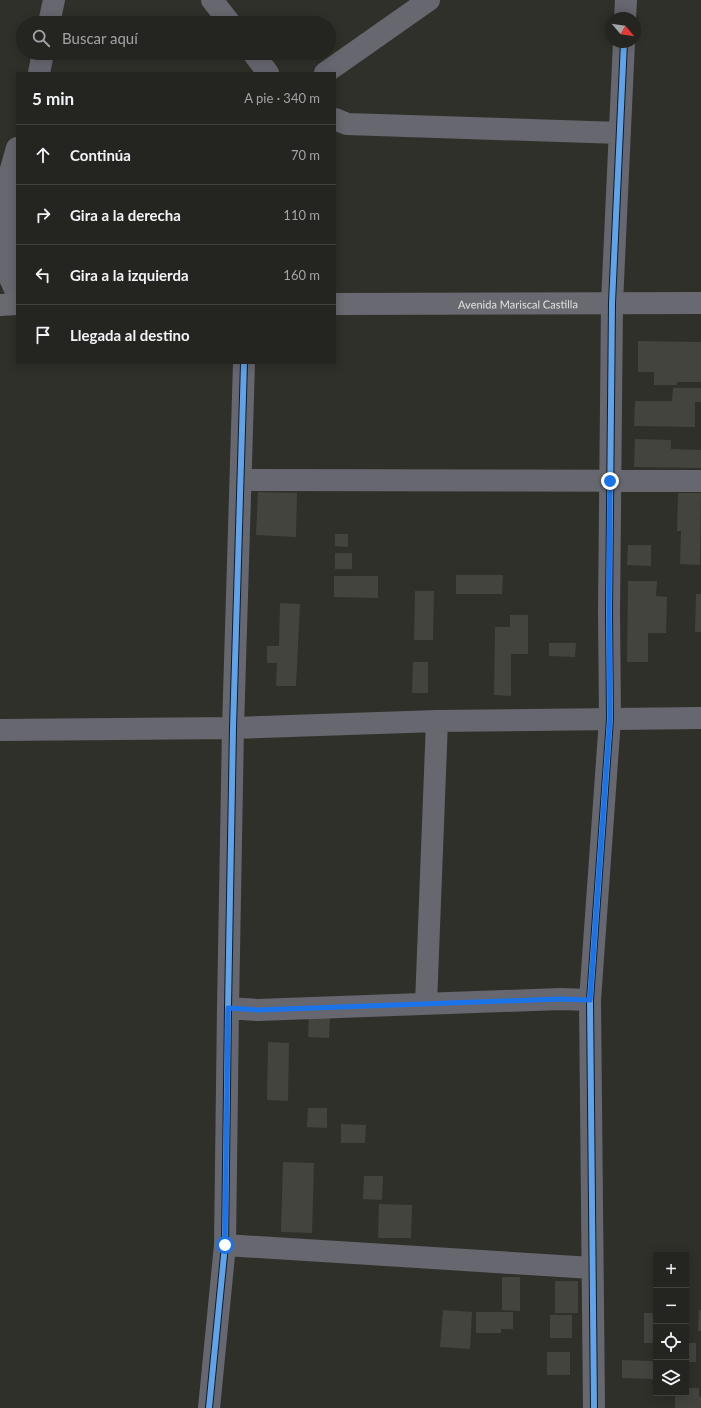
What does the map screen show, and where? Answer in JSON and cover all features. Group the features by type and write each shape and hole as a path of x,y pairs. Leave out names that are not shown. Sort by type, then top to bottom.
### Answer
{"street":[{"path":"51,16 54,0"},
{"path":"212,0 225,16"},
{"path":"326,72 429,0"},
{"path":"625,12 626,0"},
{"path":"594,1408 590,1000 610,719 609,612 612,303 624,48"},
{"path":"39,72 42,60"},
{"path":"258,60 267,72"},
{"path":"336,119 347,124 620,133"},
{"path":"16,152 7,183 6,269 16,292"},
{"name":"Avenida Mariscal Castilla","path":"336,304 701,303"},
{"path":"0,305 16,304"},
{"path":"209,1408 225,1245 233,728 244,364"},
{"path":"241,480 701,481"},
{"path":"0,730 233,728 437,720 701,718"},
{"path":"426,1004 437,720"},
{"path":"228,1008 258,1010 560,999 590,1000"},
{"path":"225,1245 592,1268"}],"building":[{"path":"638,341 701,342 701,382 677,382 677,385 654,385 654,372 638,372"},
{"path":"673,388 701,388 701,402 695,402 695,427 634,426 635,401 672,401"},
{"path":"635,439 671,440 671,449 701,450 701,468 634,467"},
{"path":"258,492 297,493 296,537 256,535"},
{"path":"678,493 701,493 700,565 680,564 681,531 677,531"},
{"path":"335,534 348,534 348,547 335,546"},
{"path":"628,545 651,545 651,566 627,565"},
{"path":"335,553 352,553 352,569 335,569"},
{"path":"456,575 503,575 502,594 456,594"},
{"path":"334,576 378,576 378,598 334,597"},
{"path":"628,581 657,581 656,596 667,597 666,633 648,633 648,662 627,662"},
{"path":"415,591 434,591 433,640 414,640"},
{"path":"696,594 701,594 701,632 695,632"},
{"path":"280,603 300,604 296,686 276,686 277,663 267,663 267,646 279,646"},
{"path":"510,615 528,615 528,654 511,654 511,696 494,695 495,627 510,627"},
{"path":"549,643 576,643 575,657 549,656"},
{"path":"413,662 428,662 428,693 412,693"},
{"path":"309,1015 330,1016 329,1038 308,1037"},
{"path":"268,1042 289,1043 288,1101 267,1100"},
{"path":"308,1108 327,1108 327,1128 307,1127"},
{"path":"341,1124 366,1125 365,1143 341,1143"},
{"path":"283,1162 314,1163 312,1233 281,1232"},
{"path":"364,1176 383,1176 382,1200 363,1199"},
{"path":"379,1204 412,1205 411,1238 378,1238"},
{"path":"502,1277 520,1277 520,1311 502,1310"},
{"path":"555,1281 578,1281 578,1313 555,1313"},
{"path":"443,1310 472,1312 470,1349 440,1347"},
{"path":"699,1310 701,1310 701,1331 698,1331"},
{"path":"476,1312 513,1312 513,1329 501,1329 501,1333 476,1333"},
{"path":"644,1313 653,1313 653,1343 644,1343"},
{"path":"550,1315 572,1315 572,1338 550,1338"},
{"path":"689,1343 696,1343 696,1362 689,1362"},
{"path":"547,1352 570,1352 570,1375 547,1375"},
{"path":"622,1360 653,1361 653,1379 622,1378"},
{"path":"689,1388 699,1388 701,1408 675,1408 675,1396 689,1396"}],"cycle path":[{"path":"594,1408 590,1000 610,719 609,612 612,303 624,48"},
{"path":"209,1408 225,1245 233,728 244,364"}],"route":[{"path":"225,1245 228,1008 258,1010 560,999 590,1000 610,719 610,481"}]}
